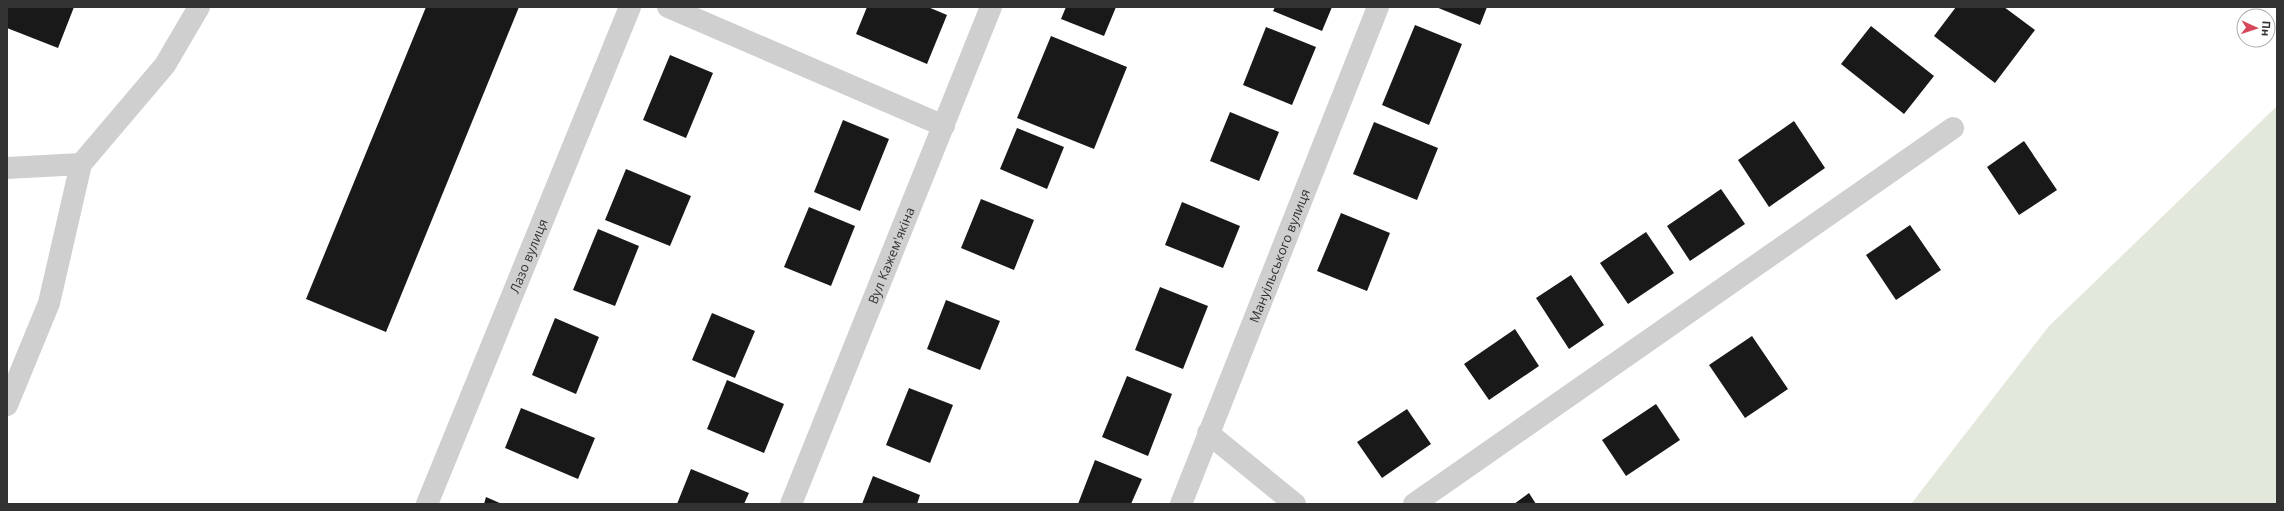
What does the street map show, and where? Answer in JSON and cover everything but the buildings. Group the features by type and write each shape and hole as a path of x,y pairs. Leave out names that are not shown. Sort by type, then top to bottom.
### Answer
{"street":[{"path":"7,405 49,303 81,164 165,65 199,7"},
{"name":"Лазо вулиця","path":"427,504 630,7"},
{"path":"668,7 944,126"},
{"name":"Вул Кажем'якіна","path":"791,504 991,7"},
{"name":"Мануільського вулиця","path":"1181,504 1378,7"},
{"path":"1414,504 1953,128"},
{"path":"7,168 81,164"},
{"path":"1208,433 1294,504"}],"shaded area":[{"path":"2277,106 2277,504 1911,504 2049,326"}]}
